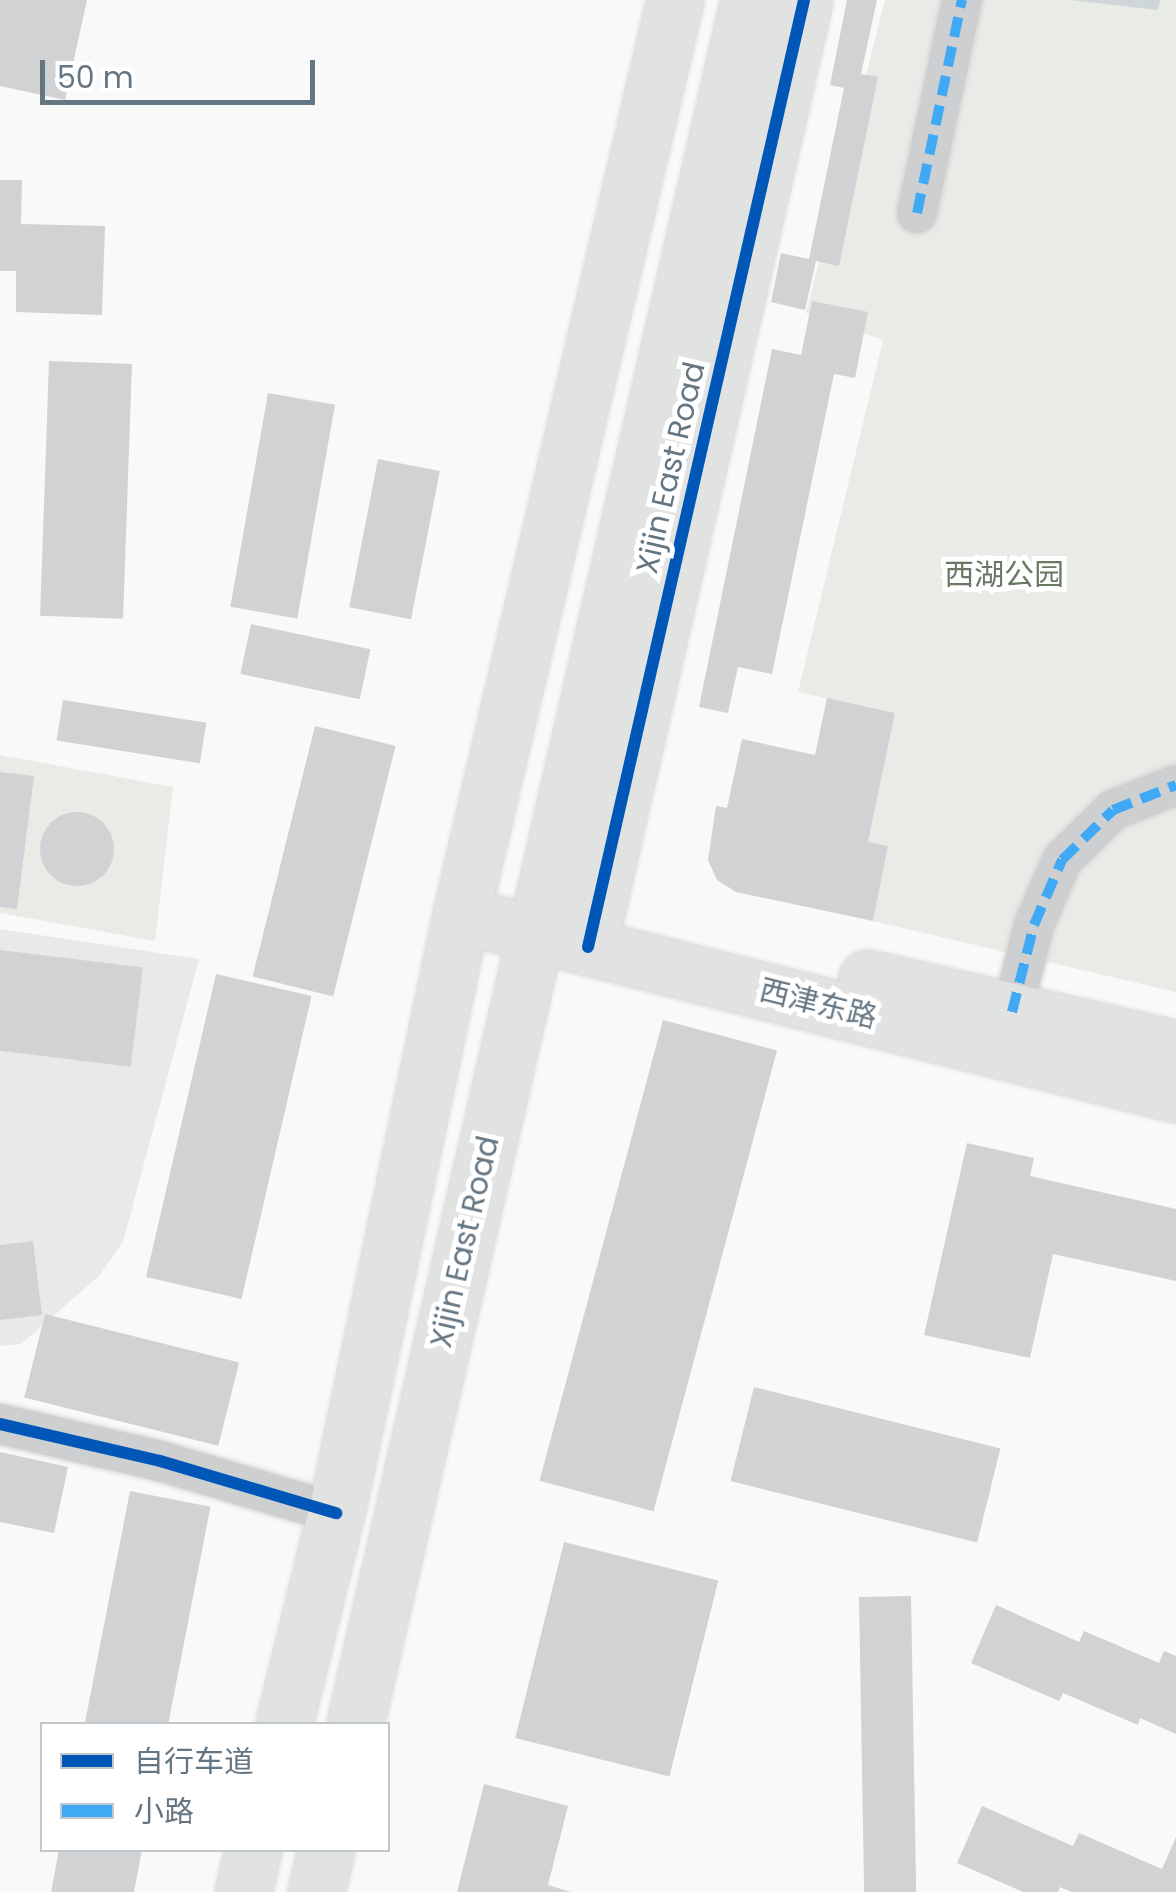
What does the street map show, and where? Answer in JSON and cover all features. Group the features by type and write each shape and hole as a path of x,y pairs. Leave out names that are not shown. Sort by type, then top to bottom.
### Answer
{"main road":[{"path":"284,1722 336,1512 464,900 675,0"},
{"name":"Xijin East Road","path":"355,1722 749,0"},
{"name":"Xijin East Road","path":"591,931 804,0"},
{"name":"西津东路","path":"464,900 591,931 1012,1012 1176,1049"},
{"name":"西津东路","path":"591,931 1176,1094"},
{"path":"243,1892 253,1852"},
{"path":"316,1892 326,1852"}],"street":[{"path":"917,213 962,0"},
{"path":"1012,1012 1034,924 1062,860 1112,810 1176,785"},
{"path":"0,1424 160,1461 336,1512"}],"shaded area":[{"path":"1071,0 1161,0 1157,10"},
{"path":"0,929 199,959 123,1242 99,1276 21,1344 0,1346"}],"green space":[{"name":"西湖公园","path":"885,0 1176,0 1176,992 873,921 888,847 868,842 895,713 798,692 883,340 806,313"},
{"path":"0,755 173,787 155,941 0,913"}],"building":[{"path":"0,0 87,0 65,100 0,86"},
{"path":"847,0 877,0 861,74 878,77 839,266 816,261 805,310 771,302 781,253 809,259 844,88 830,85"},
{"path":"0,180 22,180 21,224 105,226 102,315 16,312 16,271 0,271"},
{"path":"812,301 868,312 855,378 834,374 772,674 738,667 728,713 699,707 772,349 801,355"},
{"path":"49,361 132,364 123,619 40,616"},
{"path":"268,393 335,405 297,619 230,607"},
{"path":"378,459 440,471 411,619 349,607"},
{"path":"251,624 370,649 360,699 240,674"},
{"path":"827,698 895,713 868,842 888,846 873,921 736,892 717,880 708,860 716,806 727,808 742,739 815,755"},
{"path":"63,700 206,723 200,763 57,740"},
{"path":"315,726 396,746 333,996 253,976"},
{"path":"0,772 34,776 17,909 0,907"},
{"path":"77,812 103,823 114,849 103,875 77,886 51,875 40,849 51,823"},
{"path":"0,950 143,968 131,1067 0,1051"},
{"path":"216,974 311,996 242,1299 146,1277"},
{"path":"663,1020 777,1051 654,1511 540,1481"},
{"path":"967,1143 1034,1158 1030,1176 1176,1209 1176,1281 1053,1254 1030,1358 924,1335"},
{"path":"33,1241 42,1315 0,1320 0,1245"},
{"path":"45,1314 239,1362 218,1446 24,1397"},
{"path":"754,1387 1000,1448 977,1543 731,1481"},
{"path":"0,1452 68,1467 54,1533 0,1522"},
{"path":"130,1491 210,1507 169,1722 85,1722"},
{"path":"564,1542 718,1580 669,1776 515,1738"},
{"path":"911,1596 916,1892 864,1892 859,1597"},
{"path":"996,1605 1079,1642 1084,1631 1159,1663 1164,1651 1176,1656 1176,1734 1140,1718 1138,1725 1063,1693 1059,1701 971,1663"},
{"path":"484,1784 568,1806 548,1885 571,1892 457,1892"},
{"path":"982,1806 1073,1846 1079,1833 1162,1869 1176,1837 1176,1892 1071,1892 1060,1887 1058,1892 1023,1892 957,1863"},
{"path":"59,1852 142,1852 134,1892 51,1892"}],"marked path":[{"path":"917,213 962,0"},
{"path":"1012,1012 1034,925 1062,860 1113,810 1176,785"}],"cycle path":[{"path":"588,947 804,0"},
{"path":"0,1424 160,1461 336,1513"}]}
